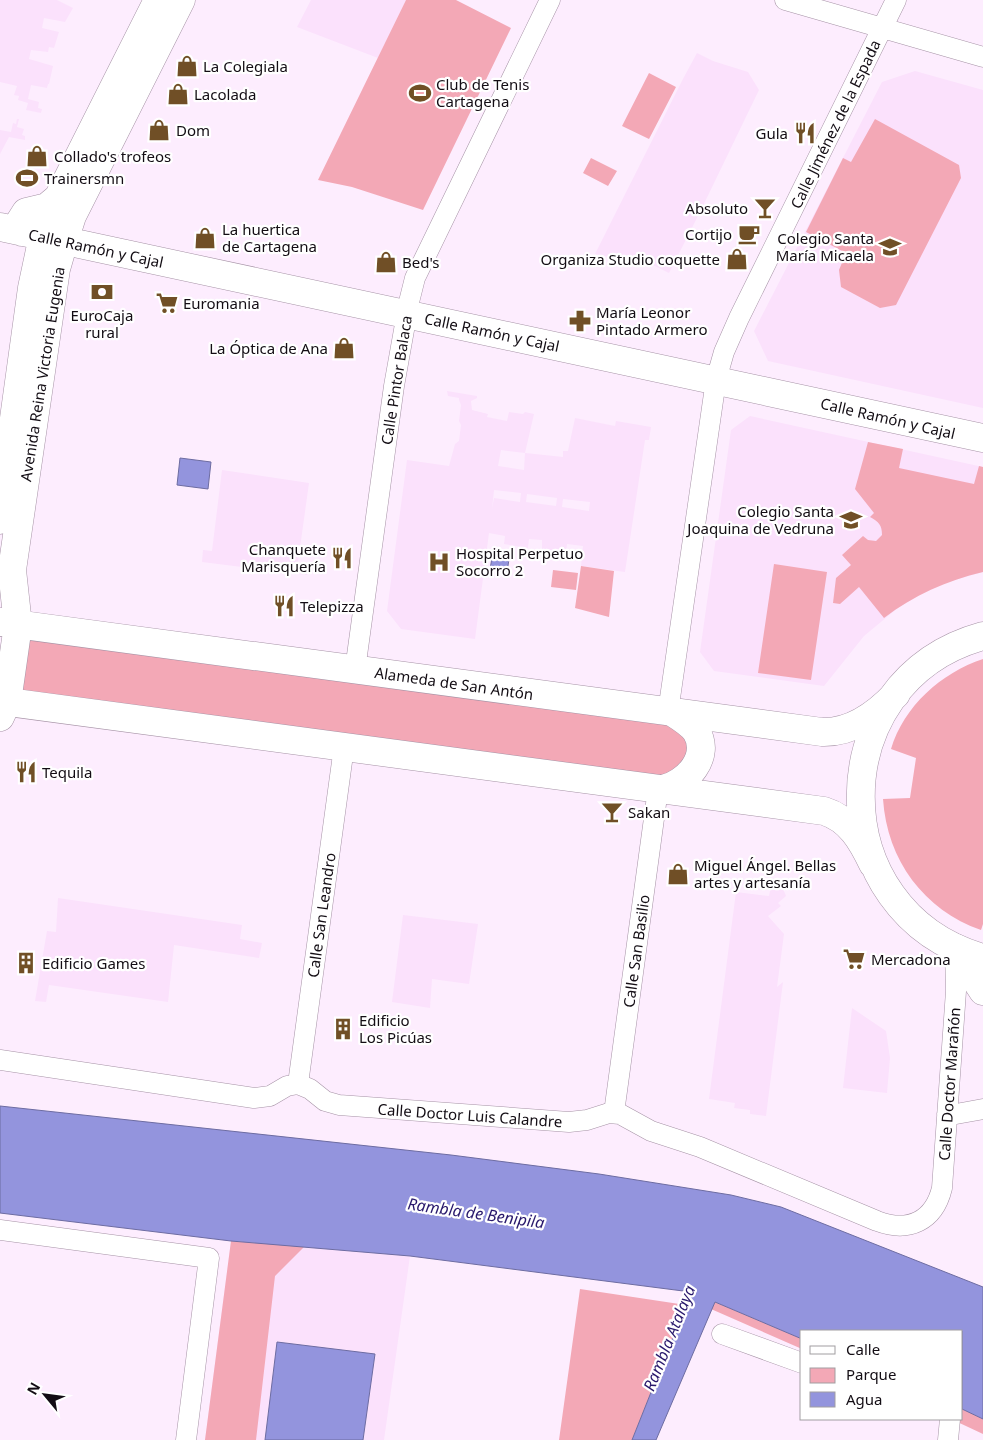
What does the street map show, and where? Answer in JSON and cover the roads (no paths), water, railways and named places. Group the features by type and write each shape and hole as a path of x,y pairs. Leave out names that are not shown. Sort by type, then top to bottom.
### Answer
{"main road":[{"name":"Avenida Reina Victoria Eugenia","path":"32,234 72,216 181,0"},
{"path":"32,234 19,223 23,215 30,210 48,208 59,196 150,3"},
{"name":"Avenida Reina Victoria Eugenia","path":"0,520 32,288 32,234"},
{"name":"Avenida Reina Victoria Eugenia","path":"2,706 12,570 56,269 32,234"},
{"name":"Calle Ramón y Cajal","path":"32,234 983,438"},
{"name":"Alameda de San Antón","path":"9,624 830,732 849,728 868,719 896,694"},
{"path":"873,864 865,839 860,795 861,775 871,737 885,709 917,671 955,646 983,636"},
{"path":"2,706 344,747 829,813 846,823 858,835 887,889 905,912 934,936 955,948 983,958"},
{"path":"660,789 675,785 688,775 694,769 700,754 700,745 695,731 684,720 670,712"},
{"path":"955,948 983,991"}],"street":[{"name":"Calle Pintor Balaca","path":"356,670 393,395 406,314 415,278 550,0"},
{"path":"785,0 983,57"},
{"name":"Calle Jiménez de la Espada","path":"670,712 716,380 724,352 896,0"},
{"name":"Calle San Leandro","path":"298,1084 344,747"},
{"name":"Calle San Basilio","path":"614,1113 660,789"},
{"name":"Calle Doctor Marañón","path":"614,1113 651,1131 700,1147 886,1224 894,1226 911,1224 927,1217 937,1204 942,1188 956,980 955,948"},
{"path":"0,1060 8,1063 254,1098 270,1096 287,1086 298,1084"},
{"name":"Calle Doctor Luis Calandre","path":"298,1084 310,1089 325,1101 339,1105 569,1122 614,1113"},
{"path":"947,1114 983,1109"},
{"path":"0,1230 209,1258 186,1440"},
{"path":"722,1334 800,1362"},
{"path":"948,1440 950,1420"}],"water":[{"path":"180,458 211,462 208,489 177,485"},
{"path":"493,551 510,553 507,572 490,570"},
{"name":"Rambla de Benipila","path":"0,1106 451,1155 599,1174 731,1195 781,1207 983,1287 983,1419 963,1409 963,1330 800,1330 800,1338 715,1302 656,1440 632,1440 691,1292 410,1256 231,1241 0,1213"},
{"path":"277,1342 375,1354 363,1440 265,1440"}],"place":[{"name":"La Colegiala","path":"187,66"},
{"name":"Club de Tenis Cartagena","path":"420,93"},
{"name":"Lacolada","path":"178,94"},
{"name":"Dom","path":"159,130"},
{"name":"Gula","path":"805,133"},
{"name":"Collado's trofeos","path":"37,156"},
{"name":"Trainersmn","path":"27,178"},
{"name":"Absoluto","path":"765,208"},
{"name":"Cortijo","path":"749,234"},
{"name":"La huertica de Cartagena","path":"205,238"},
{"name":"Colegio Santa María Micaela","path":"890,247"},
{"name":"Organiza Studio coquette","path":"737,259"},
{"name":"Bed's","path":"386,262"},
{"name":"EuroCaja rural","path":"102,292"},
{"name":"Euromania","path":"167,303"},
{"name":"María Leonor Pintado Armero","path":"580,321"},
{"name":"La Óptica de Ana","path":"344,348"},
{"name":"Colegio Santa Joaquina de Vedruna","path":"851,520"},
{"name":"Chanquete Marisquería","path":"342,558"},
{"name":"Hospital Perpetuo Socorro 2","path":"439,562"},
{"name":"Telepizza","path":"284,606"},
{"name":"Tequila","path":"26,772"},
{"name":"Sakan","path":"612,812"},
{"name":"Miguel Ángel. Bellas artes y artesanía","path":"678,874"},
{"name":"Mercadona","path":"854,959"},
{"name":"Edificio Games","path":"26,963"},
{"name":"Edificio Los Picúas","path":"343,1029"}],"water label":[{"name":"Rambla Atalaya","path":"669,1338"}]}
